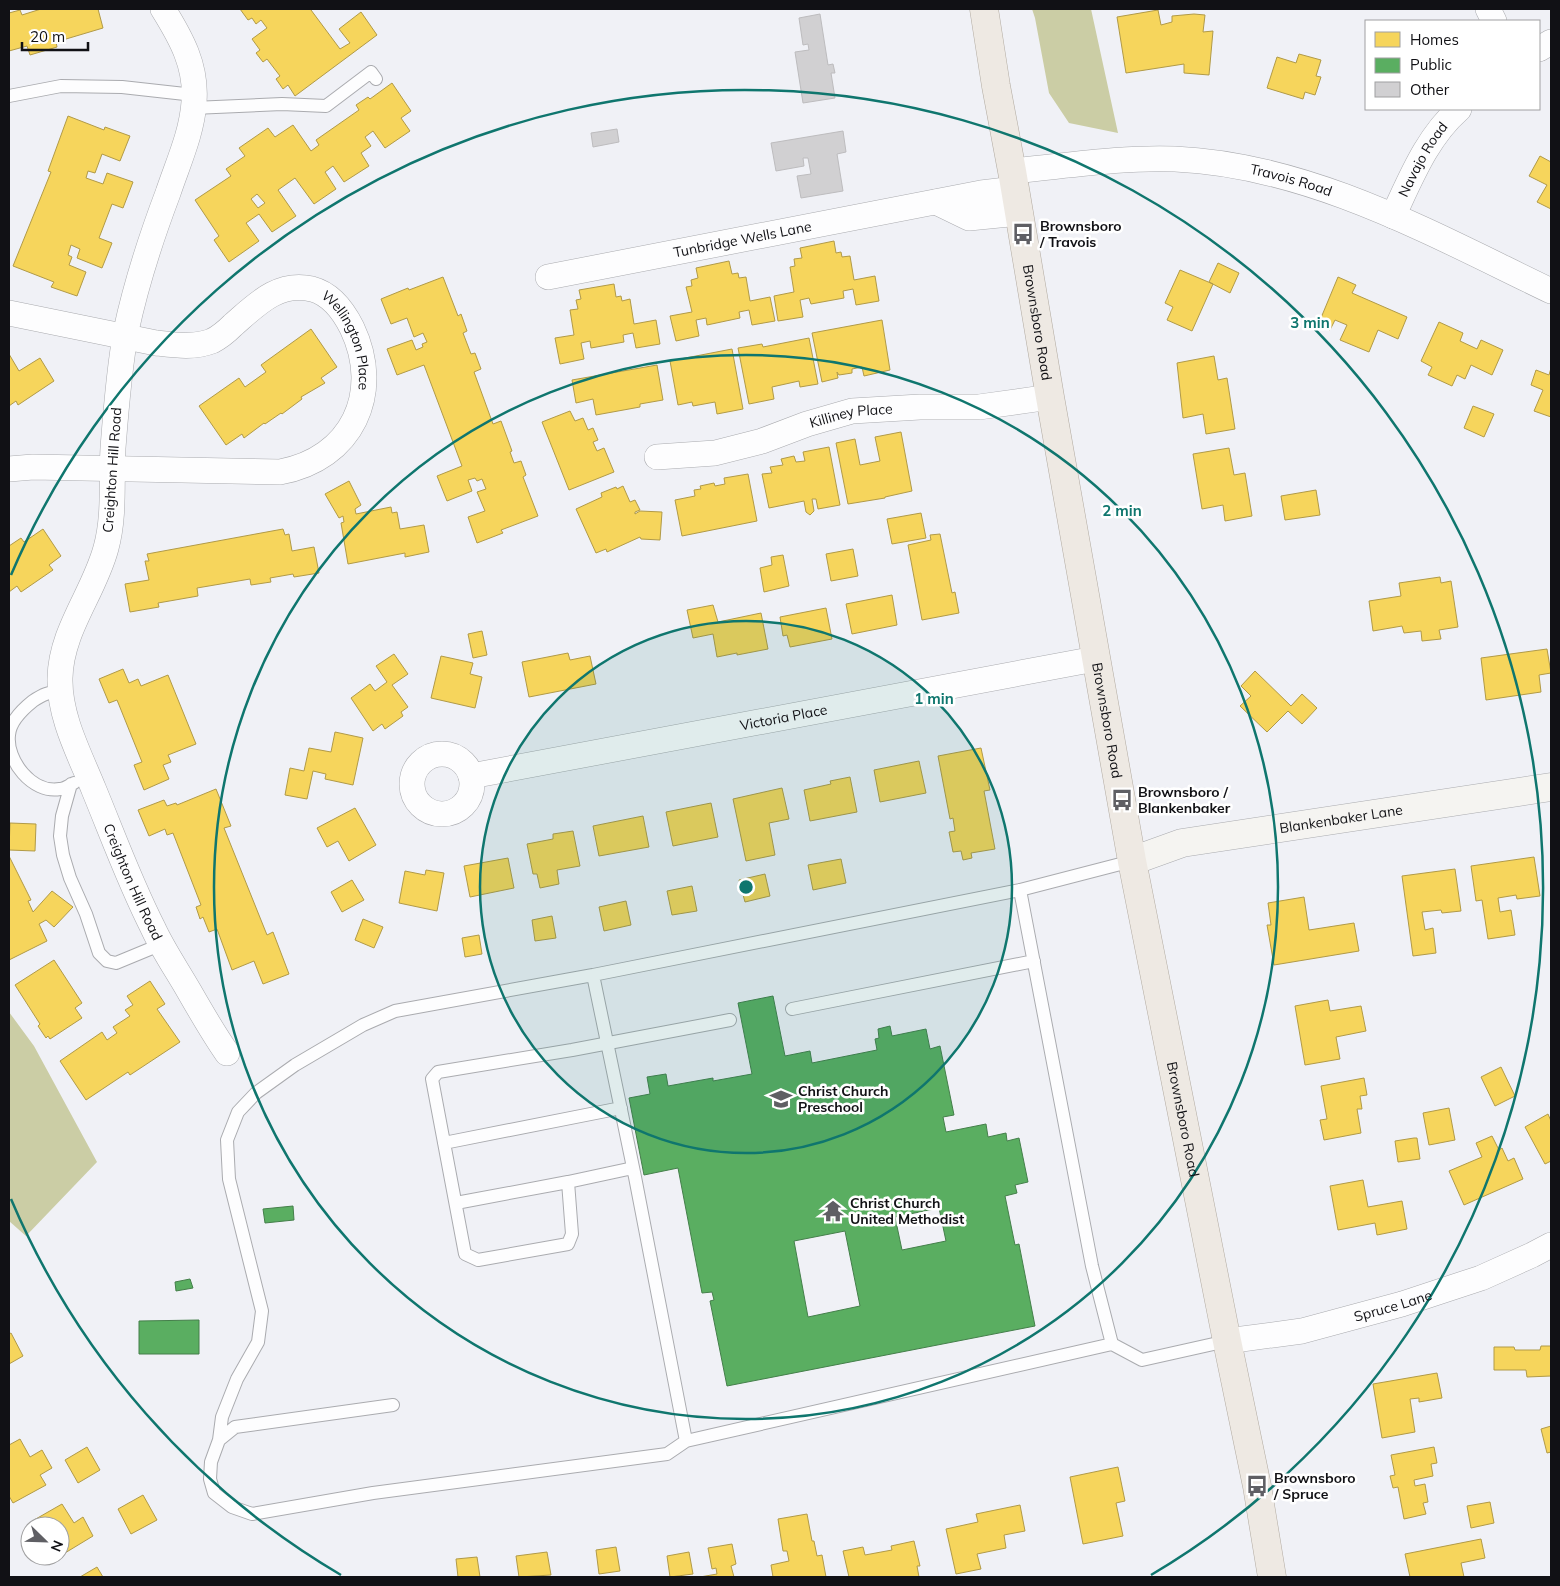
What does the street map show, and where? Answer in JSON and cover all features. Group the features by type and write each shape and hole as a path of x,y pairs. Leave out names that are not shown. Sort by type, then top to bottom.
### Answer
{"main road":[{"name":"Brownsboro Road","path":"984,9 1095,658 1132,861 1257,1486 1272,1577"}],"street":[{"name":"Creighton Hill Road","path":"163,9 180,35 187,50 191,67 194,102 186,139 134,293 120,364 112,504 106,547 100,567 69,634 64,650 60,679 63,708 80,780 128,874 153,930 215,1036 227,1052"},
{"path":"1540,48 1551,42"},
{"name":"Navajo Road","path":"1393,216 1413,173 1431,141 1458,110"},
{"name":"Travois Road","path":"1016,191 1133,160 1174,159 1212,162 1274,173 1320,187 1393,216 1551,291"},
{"name":"Tunbridge Wells Lane","path":"548,277 936,202 969,218 1016,191"},
{"name":"Wellington Place","path":"9,313 156,342 178,345 202,344 221,336 264,298 280,291 297,288 313,290 327,296 341,310 355,335 363,366 363,394 355,419 341,441 320,458 294,470 280,472 33,467 9,469"},
{"name":"Killiney Place","path":"657,457 715,453 762,441 807,424 852,411 920,406 979,407 1050,397"},
{"name":"Victoria Place","path":"471,776 1095,658"},
{"name":"Blankenbaker Lane","path":"1132,861 1182,843 1551,787"},
{"name":"Spruce Lane","path":"1227,1341 1302,1331 1402,1304 1481,1278 1551,1245"}],"lane":[{"path":"9,96 60,86 122,87 194,102 326,106 371,72 376,79"},
{"path":"61,692 52,692 39,697 27,706 12,724 9,734 9,750 27,778 44,788 60,790 80,780"},
{"path":"80,780 62,816 60,836 63,855 99,953 107,961 116,962 162,944"},
{"path":"1132,861 1020,890 593,975 395,1011 363,1025 295,1065 256,1093 238,1112 227,1140 229,1179 262,1311 258,1342 237,1379 222,1417 219,1440 211,1462 210,1479 214,1493 232,1507 252,1514 373,1493 667,1454 686,1440 1112,1344 1142,1360 1227,1341"},
{"path":"1020,890 1092,1266 1112,1344"},
{"path":"792,1009 1034,961"},
{"path":"593,975 686,1440"},
{"path":"568,1182 572,1234 568,1244 478,1260 465,1254 432,1079 438,1072 572,1050 730,1020"},
{"path":"444,1143 621,1108"},
{"path":"456,1203 633,1168"},
{"path":"219,1440 235,1427 393,1405"}],"green space":[{"path":"1032,9 1091,9 1118,133 1069,123 1049,93"},
{"path":"9,1012 34,1046 97,1162 26,1236 9,1221"}],"building: Homes":[{"path":"41,9 98,9 103,28 56,42 57,47 30,55 27,46 9,51 9,13 20,10 22,15"},
{"path":"240,9 312,9 340,49 350,43 339,29 361,12 377,35 295,96 288,85 283,89 276,79 280,76 267,59 263,62 256,53 260,50 252,39 267,28 261,20 256,24 252,18 248,20"},
{"path":"1158,10 1161,25 1172,22 1172,16 1205,15 1203,32 1213,31 1209,75 1184,73 1184,64 1126,73 1117,17"},
{"path":"1299,54 1321,60 1316,76 1321,77 1315,95 1305,92 1303,99 1267,88 1277,57 1296,63"},
{"path":"392,83 411,111 401,118 410,131 385,148 373,131 365,137 371,146 361,153 369,166 344,182 333,166 325,172 336,189 314,204 295,178 278,190 296,216 272,232 259,214 246,223 259,241 229,262 214,240 219,236 195,200 231,176 226,169 245,156 239,148 268,128 275,137 293,125 311,151 319,145 316,140 359,110 356,105 368,97 370,99","holes":["257,194 265,203 258,208 251,199"]},
{"path":"68,116 104,130 105,127 130,136 120,161 102,154 95,173 88,171 86,178 103,184 107,173 133,182 123,208 112,204 99,238 112,243 102,268 77,258 80,249 71,245 68,255 72,257 69,265 86,272 77,296 51,287 54,282 13,266 51,172 48,171"},
{"path":"1540,156 1551,162 1551,209 1537,202 1547,185 1529,176"},
{"path":"834,241 836,253 841,252 842,257 850,256 854,280 875,276 879,301 856,305 853,289 843,291 844,298 811,304 809,298 800,300 803,317 778,321 774,296 794,292 790,267 795,266 794,259 802,258 800,248"},
{"path":"729,261 732,274 738,273 739,278 746,277 750,301 770,297 775,321 752,325 749,310 739,312 740,318 707,325 706,318 696,320 699,336 676,341 670,316 692,312 686,287 692,286 691,280 698,278 696,268"},
{"path":"1218,263 1239,273 1230,293 1209,282"},
{"path":"1180,270 1213,284 1192,331 1167,320 1173,307 1165,303"},
{"path":"443,277 458,316 461,314 467,331 463,333 471,354 475,353 481,369 474,372 493,424 501,421 512,451 510,452 514,463 521,461 526,475 523,477 538,516 501,530 503,533 477,543 468,517 485,511 477,492 486,489 482,479 477,481 475,478 468,480 472,491 447,501 437,476 462,466 424,365 397,375 387,349 412,340 416,350 423,347 422,344 427,342 423,333 414,337 407,318 391,324 381,299"},
{"path":"1338,277 1356,285 1352,293 1407,317 1398,339 1378,330 1369,352 1340,340 1347,325 1335,320 1330,330 1318,325"},
{"path":"614,284 616,297 621,296 622,301 630,299 634,324 656,320 660,344 636,348 633,333 623,335 624,342 591,348 590,341 581,343 584,359 560,364 555,338 574,335 570,310 578,309 576,300 581,299 579,290"},
{"path":"882,320 890,370 864,376 862,367 852,369 852,373 839,375 837,372 838,378 822,382 812,333"},
{"path":"1439,322 1463,333 1460,341 1477,349 1481,340 1503,350 1492,375 1471,365 1465,379 1457,375 1452,386 1428,375 1432,367 1421,361"},
{"path":"311,329 337,367 321,378 325,383 301,397 302,399 282,414 264,423 244,438 242,434 226,445 199,406 239,378 245,387 266,372 261,365"},
{"path":"809,338 818,384 800,387 799,381 772,387 774,399 749,404 738,348 762,344 763,347"},
{"path":"732,349 743,409 717,414 715,402 693,406 692,402 678,405 670,361"},
{"path":"9,354 19,371 40,358 54,381 18,405 16,401 9,406"},
{"path":"1214,356 1218,380 1227,378 1235,429 1206,434 1203,414 1183,418 1177,363"},
{"path":"657,365 663,400 640,404 640,407 596,415 593,399 576,403 572,380"},
{"path":"1551,368 1551,417 1534,411 1543,390 1531,385 1536,370 1549,375"},
{"path":"1473,406 1494,414 1484,437 1464,428"},
{"path":"570,411 575,421 583,418 588,430 593,428 598,440 593,442 597,451 604,448 614,472 569,490 542,422"},
{"path":"901,432 912,491 848,504 836,443 855,439 860,465 880,461 875,437"},
{"path":"829,447 840,505 818,509 816,499 812,499 814,511 810,515 806,512 804,501 769,508 762,474 772,473 770,467 783,465 781,459 794,456 796,462 805,461 803,452"},
{"path":"1229,448 1234,475 1245,473 1252,516 1225,521 1223,505 1202,509 1193,454"},
{"path":"748,474 757,521 682,536 675,500 695,496 694,490 701,489 700,486 714,483 715,486 725,484 724,478"},
{"path":"349,481 361,505 355,509 356,514 391,507 392,513 397,512 400,529 424,525 429,552 405,557 405,553 348,564 341,523 344,522 343,516 339,518 325,494"},
{"path":"623,486 630,502 635,500 640,510 635,512 635,514 640,511 662,512 660,540 641,539 640,537 607,552 606,549 596,553 576,509 602,497 601,493"},
{"path":"1316,490 1320,515 1285,520 1281,496"},
{"path":"921,513 926,538 892,544 887,519"},
{"path":"43,529 61,556 49,565 53,570 21,592 17,586 9,592 9,546 21,538 24,542"},
{"path":"283,529 285,535 289,534 292,551 314,547 319,573 294,577 293,574 270,578 271,582 251,585 250,579 197,588 198,596 158,603 159,607 130,612 125,584 149,580 145,561 149,561 147,554"},
{"path":"940,534 952,593 955,592 959,613 922,620 908,545 931,540 930,535"},
{"path":"853,549 858,576 831,581 826,554"},
{"path":"783,555 789,586 764,592 760,568 772,565 771,557"},
{"path":"1440,577 1441,583 1451,581 1458,627 1439,630 1441,639 1422,641 1421,631 1404,633 1402,626 1373,631 1369,601 1401,596 1399,583"},
{"path":"892,595 897,625 852,634 846,604"},
{"path":"713,605 718,622 761,613 768,649 717,657 713,634 693,638 687,610"},
{"path":"826,608 832,639 790,647 787,635 783,636 780,617"},
{"path":"482,631 487,655 473,658 468,634"},
{"path":"1547,649 1551,673 1539,675 1541,692 1486,700 1481,658"},
{"path":"568,653 570,660 590,656 596,684 529,697 522,662"},
{"path":"394,654 408,674 392,685 408,707 401,712 403,716 385,729 382,724 373,731 351,698 370,684 375,691 387,682 376,666"},
{"path":"441,656 473,663 470,674 482,677 475,708 431,698"},
{"path":"123,669 129,683 138,679 141,686 168,675 196,744 168,755 171,762 163,765 169,779 144,790 134,765 142,762 117,700 109,703 99,679"},
{"path":"1255,671 1291,706 1302,694 1317,708 1302,724 1288,711 1267,732 1240,706 1251,696 1241,686"},
{"path":"335,732 363,738 353,785 325,779 326,774 313,771 307,799 285,795 290,768 304,771 309,748 331,752"},
{"path":"981,748 990,790 984,791 995,849 971,853 972,858 963,860 961,851 953,852 949,832 955,831 953,818 950,819 938,756"},
{"path":"919,761 926,793 880,802 874,770"},
{"path":"850,777 857,812 810,821 804,790 831,784 830,781"},
{"path":"782,788 789,819 769,823 775,855 746,861 733,799"},
{"path":"216,789 231,826 224,828 267,935 273,932 289,974 263,984 254,961 232,970 217,929 209,932 203,917 200,919 196,907 201,905 173,833 167,835 165,829 149,836 138,810 164,800 167,806 176,803 177,805"},
{"path":"711,803 718,837 673,846 666,812"},
{"path":"355,808 376,845 349,861 338,841 327,847 317,828"},
{"path":"643,816 649,847 599,856 593,826"},
{"path":"10,823 36,824 35,851 9,850"},
{"path":"573,831 580,866 557,870 559,884 540,888 537,874 533,874 527,844 553,839 553,834"},
{"path":"9,856 31,900 28,901 33,912 52,891 73,907 54,927 46,920 39,924 47,941 9,960"},
{"path":"1534,857 1540,896 1517,899 1516,895 1498,898 1500,912 1511,910 1515,935 1488,939 1482,900 1476,901 1471,866"},
{"path":"508,858 514,888 470,897 464,866"},
{"path":"841,859 846,883 813,890 808,865"},
{"path":"1455,869 1461,911 1442,913 1441,910 1422,912 1425,930 1433,928 1436,953 1413,956 1402,876"},
{"path":"426,870 444,873 437,911 399,903 405,871 425,875"},
{"path":"765,874 770,896 745,902 739,880"},
{"path":"352,880 364,900 342,912 331,892"},
{"path":"692,886 697,911 672,915 667,891"},
{"path":"1304,897 1309,930 1354,923 1359,951 1274,965 1267,925 1271,925 1268,903"},
{"path":"626,901 631,925 604,931 599,907"},
{"path":"552,916 556,938 535,941 532,920"},
{"path":"363,919 383,927 374,948 355,940"},
{"path":"479,935 482,954 465,957 462,938"},
{"path":"54,960 82,1003 75,1008 82,1018 50,1039 48,1036 46,1038 38,1026 40,1024 15,985"},
{"path":"150,981 165,1004 157,1009 180,1042 130,1075 128,1072 86,1100 60,1061 102,1032 107,1040 117,1033 113,1027 130,1016 125,1010 133,1005 127,996"},
{"path":"1328,1000 1330,1011 1361,1006 1366,1031 1336,1037 1340,1059 1305,1065 1295,1006"},
{"path":"1501,1067 1515,1096 1495,1106 1481,1077"},
{"path":"1364,1078 1367,1095 1360,1096 1362,1109 1357,1109 1361,1133 1324,1140 1320,1120 1327,1119 1321,1086"},
{"path":"1449,1108 1455,1140 1429,1145 1423,1113"},
{"path":"1548,1114 1551,1121 1551,1161 1545,1164 1525,1127"},
{"path":"1492,1136 1499,1150 1502,1148 1508,1161 1514,1158 1523,1179 1464,1205 1449,1171 1482,1157 1476,1143"},
{"path":"1417,1138 1420,1159 1398,1162 1395,1141"},
{"path":"1363,1180 1368,1207 1402,1201 1407,1229 1377,1235 1375,1223 1338,1230 1330,1186"},
{"path":"11,1333 23,1356 9,1364 9,1334"},
{"path":"1541,1346 1551,1346 1551,1376 1527,1377 1526,1370 1494,1370 1494,1347 1514,1347 1515,1350 1540,1350"},
{"path":"1437,1373 1442,1398 1419,1402 1419,1398 1410,1399 1415,1432 1382,1438 1373,1384"},
{"path":"1551,1426 1551,1452 1547,1453 1541,1429"},
{"path":"20,1439 30,1457 42,1450 52,1468 40,1475 46,1485 13,1503 9,1496 9,1445"},
{"path":"87,1447 100,1470 78,1483 65,1460"},
{"path":"1434,1447 1437,1463 1431,1464 1433,1476 1414,1480 1415,1486 1425,1484 1428,1502 1423,1503 1426,1514 1404,1519 1398,1487 1393,1488 1390,1476 1395,1475 1391,1455"},
{"path":"1118,1467 1125,1501 1116,1503 1123,1536 1083,1544 1070,1477"},
{"path":"143,1495 157,1520 131,1534 118,1509"},
{"path":"1490,1502 1494,1523 1471,1528 1467,1506"},
{"path":"62,1504 70,1516 41,1516"},
{"path":"1020,1505 1025,1531 1004,1535 1006,1548 977,1554 981,1569 956,1574 946,1529 978,1522 976,1514"},
{"path":"807,1514 812,1541 814,1541 817,1556 822,1555 826,1577 773,1577 771,1565 789,1561 787,1551 783,1551 778,1519"},
{"path":"70,1517 74,1523 83,1517 93,1536 70,1550"},
{"path":"1481,1539 1485,1558 1461,1563 1464,1577 1410,1577 1405,1554"},
{"path":"914,1541 920,1566 917,1566 919,1577 849,1577 843,1551 863,1547 865,1555 892,1550 891,1546"},
{"path":"732,1544 736,1564 731,1566 734,1577 700,1577 717,1574 716,1568 712,1569 708,1548"},
{"path":"616,1547 620,1571 599,1574 596,1550"},
{"path":"547,1552 551,1575 519,1577 516,1556"},
{"path":"689,1552 693,1574 670,1577 667,1556"},
{"path":"477,1557 480,1577 458,1577 456,1559"},
{"path":"97,1567 103,1577 80,1577"}],"building: Public":[{"path":"773,996 785,1056 810,1051 812,1063 877,1050 875,1039 879,1038 878,1029 890,1026 892,1036 926,1029 930,1049 940,1046 954,1115 943,1117 946,1132 986,1124 988,1137 1006,1133 1007,1141 1019,1138 1028,1182 1015,1185 1017,1193 1005,1196 1015,1245 1019,1244 1035,1326 727,1386 710,1301 714,1300 712,1292 702,1293 678,1168 644,1175 629,1098 650,1094 647,1077 666,1074 668,1086 713,1078 713,1081 752,1074 738,1003","holes":["939,1208 946,1241 902,1250 895,1217","845,1231 860,1306 808,1317 794,1241"]},
{"path":"293,1206 294,1220 265,1223 263,1209"},
{"path":"190,1279 193,1288 176,1291 175,1282"},
{"path":"199,1320 199,1354 139,1354 139,1321"}],"building: Other":[{"path":"820,14 828,65 833,64 835,73 831,73 835,98 803,103 795,52 809,50 808,44 803,45 799,18"},
{"path":"617,129 619,142 593,147 591,133"},
{"path":"843,131 846,152 837,154 843,191 801,198 797,176 811,174 808,158 803,158 804,166 776,171 771,143"}],"place":[{"name":"Brownsboro / Travois","path":"1023,234"},
{"name":"Brownsboro / Blankenbaker","path":"1122,800"},
{"name":"Christ Church Preschool","path":"781,1099"},
{"name":"Christ Church United Methodist","path":"833,1211"},
{"name":"Brownsboro / Spruce","path":"1257,1486"}]}
